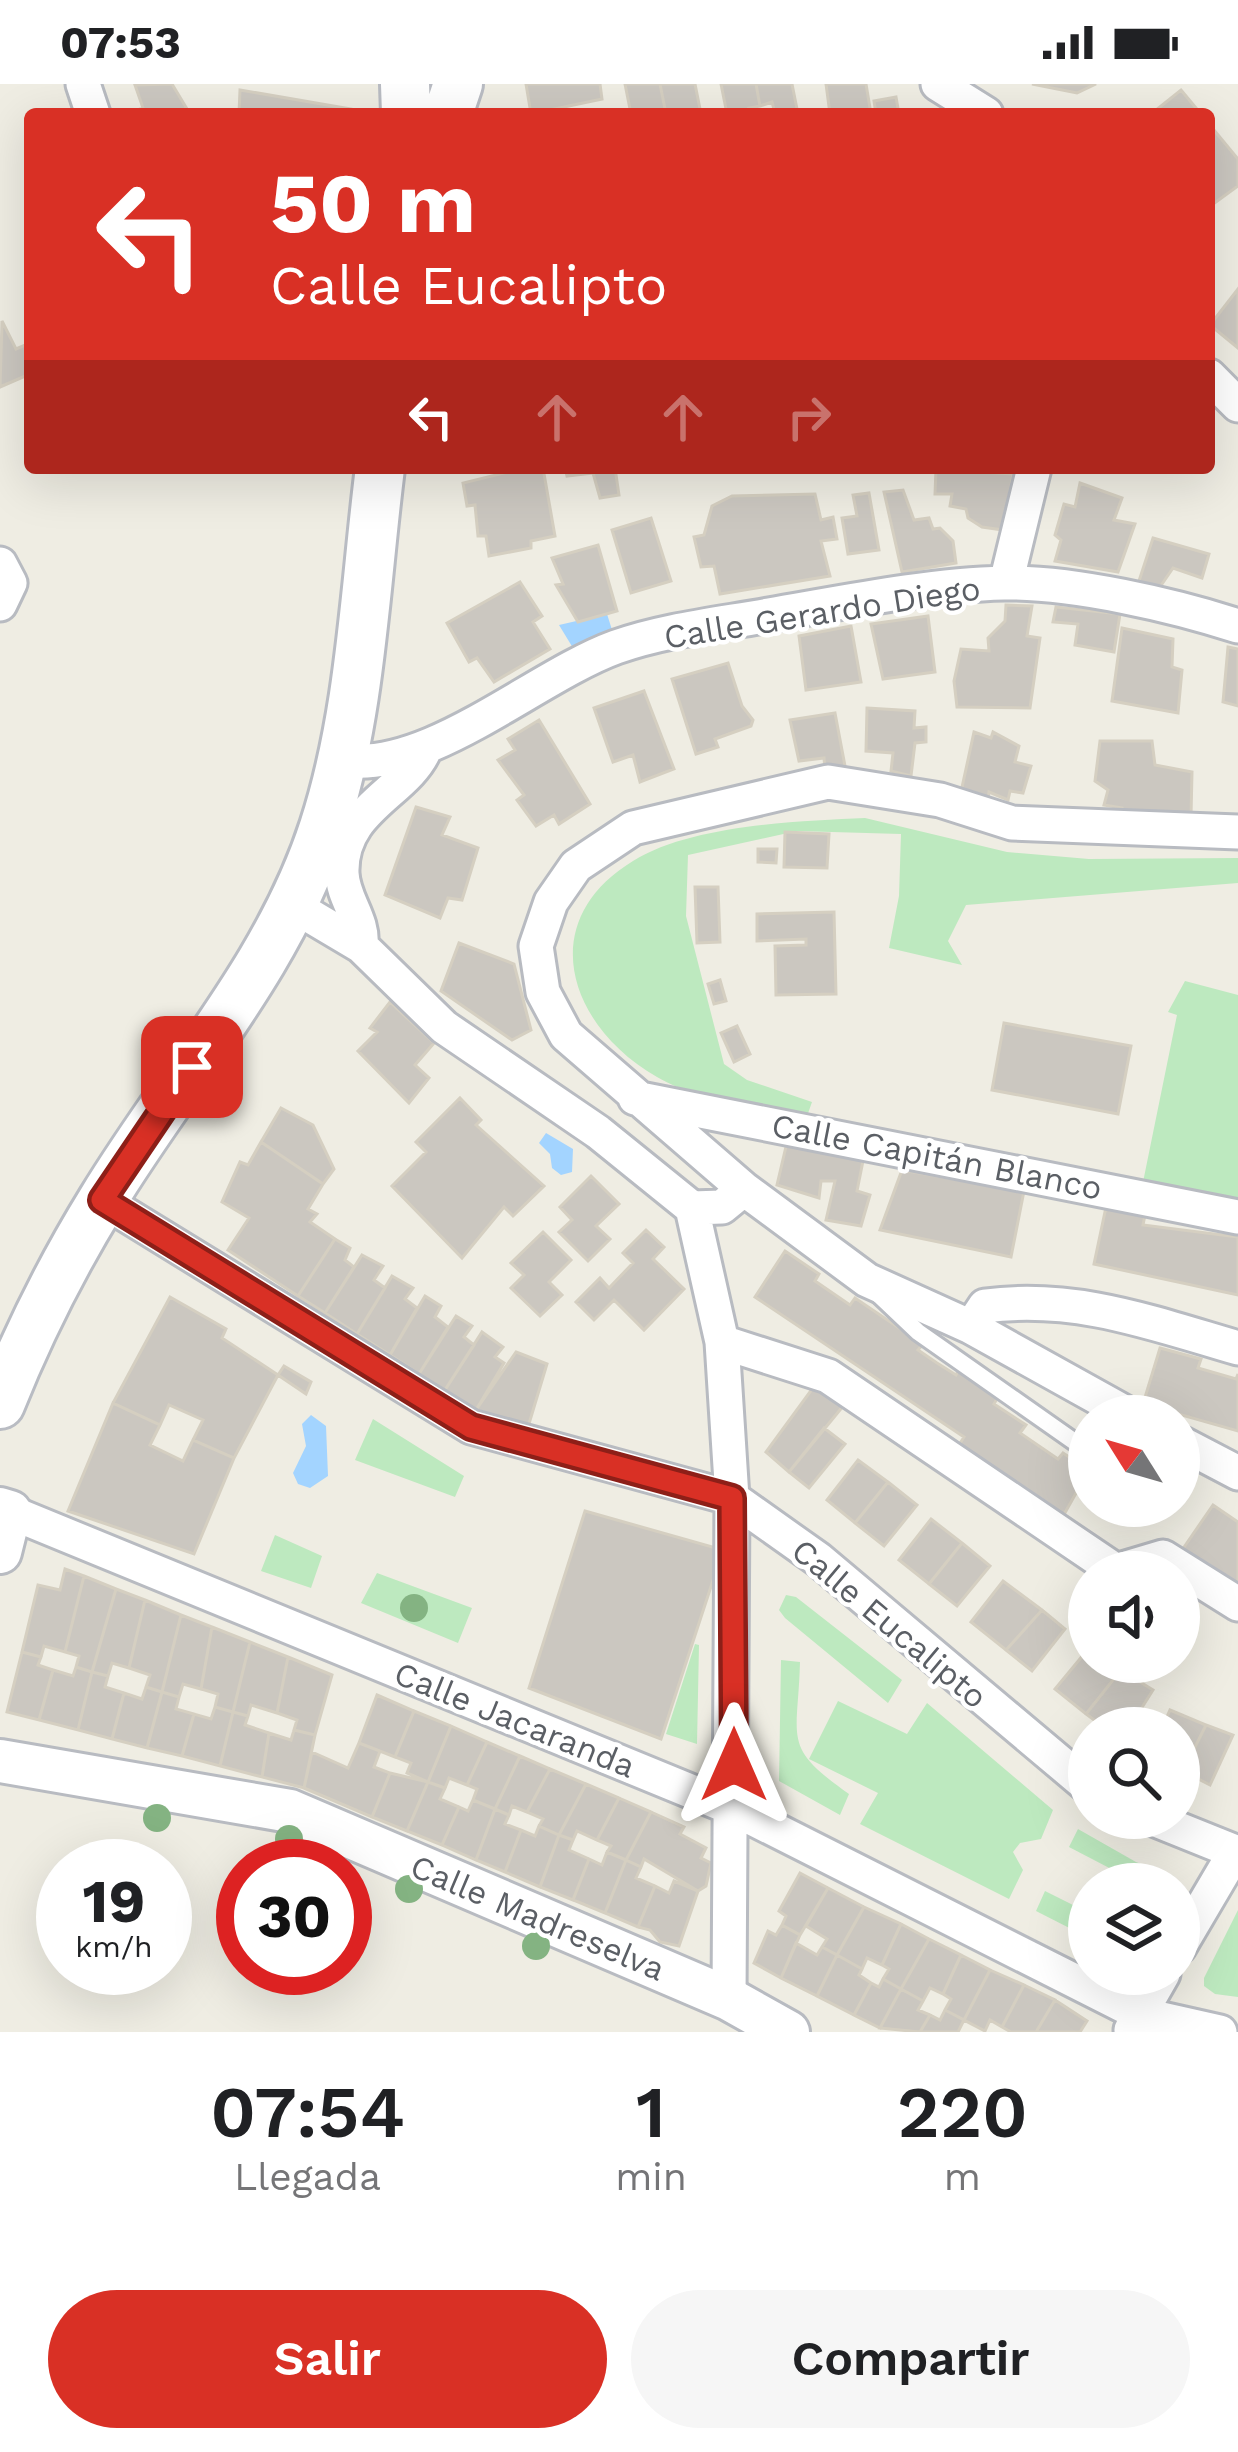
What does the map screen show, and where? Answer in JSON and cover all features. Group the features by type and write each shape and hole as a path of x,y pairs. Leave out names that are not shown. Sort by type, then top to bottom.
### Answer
{"main road":[{"path":"0,1404 25,1341 102,1200 261,965 324,829 342,760 377,474"}],"street":[{"path":"938,84 976,108"},
{"path":"1215,382 1238,405"},
{"path":"1006,583 1033,474"},
{"path":"0,564 10,583 0,604"},
{"name":"Calle Gerardo Diego","path":"342,760 370,765 426,747 540,682 618,646 842,603 1006,583 1176,606 1238,626"},
{"name":"Calle Gerardo Diego","path":"361,946 363,929 342,870 347,854 358,822 382,793 418,766 426,747"},
{"path":"1093,1395 971,1327 866,1280 744,1189 566,1035 543,992 536,946 551,902 576,866 633,828 828,782 940,800 1012,824 1238,832"},
{"path":"292,904 361,946 444,1027 598,1132 692,1208 722,1342 732,1498 734,1809 729,2000"},
{"name":"Calle Capitán Blanco","path":"635,1097 1238,1216"},
{"path":"692,1208 722,1207 744,1189"},
{"name":"Calle Eucalipto","path":"102,1200 471,1427 732,1498 818,1559 1068,1769"},
{"path":"971,1327 985,1306 1039,1299 1148,1321 1238,1348"},
{"path":"722,1342 828,1376 1116,1571 1163,1556 1238,1604"},
{"path":"1200,1453 1238,1473"},
{"name":"Calle Jacaranda","path":"3,1524 734,1809 1135,2023 1220,2032"},
{"name":"Calle Madreselva","path":"0,1761 290,1810 729,2000 788,2032"},
{"path":"1200,1838 1236,1852 1200,1912"},
{"path":"1135,2023 1151,1995"}],"lane":[{"path":"866,1280 918,1332 1068,1437"}],"green space":[{"path":"865,818 1007,852 1089,859 1238,858 1238,883 966,905 948,941 962,965 889,948 899,896 901,834 797,831 688,855 686,916 724,1064 747,1080 812,1102 806,1119 672,1085 626,1056 602,1030 584,1002 574,972 574,942 582,913 602,885 657,849 714,832"},
{"path":"1185,981 1238,995 1238,1208 1142,1187 1177,1015 1168,1012"},
{"path":"373,1419 464,1476 455,1497 355,1460"},
{"path":"275,1535 322,1556 311,1588 261,1571"},
{"path":"377,1573 472,1608 458,1643 361,1603"},
{"path":"786,1595 796,1597 902,1680 888,1703 785,1618 779,1610"},
{"path":"695,1644 699,1645 697,1744 666,1734"},
{"path":"781,1660 800,1662 798,1740 812,1764 849,1794 840,1815 779,1781"},
{"path":"838,1701 907,1734 927,1703 1053,1810 1041,1839 1020,1843 1013,1852 1023,1870 1009,1899 860,1824 878,1793 809,1759"},
{"path":"1073,1839 1096,1839 1139,1863 1100,1863 1069,1847"},
{"path":"1045,1891 1068,1902 1068,1927 1036,1911"},
{"path":"1238,1910 1238,1997 1215,1994 1204,1986 1204,1978"}],"water":[{"path":"607,614 613,633 573,648 559,625"},
{"path":"546,1133 573,1149 572,1172 561,1175 552,1168 550,1154 539,1143"},
{"path":"311,1415 326,1426 328,1476 310,1488 298,1484 293,1473 306,1446 302,1424"}],"building":[{"path":"172,84 186,108 143,108 135,85"},
{"path":"526,84 600,84 602,99 559,108 530,108"},
{"path":"625,84 660,84 665,108 630,108"},
{"path":"660,84 695,84 700,108 665,108"},
{"path":"721,84 756,84 760,106 726,108"},
{"path":"756,84 792,84 797,108 774,108 772,102 760,106"},
{"path":"826,84 866,84 870,108 829,108"},
{"path":"1032,84 1096,84 1077,93"},
{"path":"240,90 345,108 239,108"},
{"path":"1181,90 1196,108 1158,108"},
{"path":"896,97 898,108 875,108 874,101"},
{"path":"1215,131 1238,159 1238,186 1215,203"},
{"path":"1238,289 1238,348 1215,329 1215,319"},
{"path":"2,321 16,349 24,346 24,377 0,387"},
{"path":"500,474 544,474 555,536 531,541 531,548 489,556 486,536 478,536 475,505 467,506 463,483"},
{"path":"593,474 616,474 619,495 600,498"},
{"path":"936,474 1013,474 1003,530 982,527 968,518 966,509 950,506 952,494 935,494"},
{"path":"1080,483 1122,498 1114,520 1135,524 1118,572 1055,561 1061,540 1055,535 1064,504 1075,507"},
{"path":"903,490 914,520 929,518 933,529 940,528 953,541 956,563 902,572 884,492"},
{"path":"869,493 879,550 848,554 842,518 857,516 853,495"},
{"path":"815,494 821,520 833,517 837,539 821,541 830,576 720,594 714,566 701,567 694,537 704,535 712,506 732,496"},
{"path":"651,518 671,581 631,593 612,530"},
{"path":"1153,538 1209,554 1202,578 1173,568 1160,587 1138,584"},
{"path":"598,545 617,611 578,622 556,585 563,584 552,558"},
{"path":"520,582 542,616 533,622 550,649 494,682 477,658 469,662 447,623"},
{"path":"1006,605 1032,606 1027,636 1040,638 1030,708 957,707 954,681 961,649 989,651 988,638 1005,621"},
{"path":"1056,607 1120,614 1114,652 1075,645 1078,624 1053,622"},
{"path":"928,616 935,672 883,679 871,624"},
{"path":"851,626 861,682 806,690 799,636"},
{"path":"1122,628 1173,639 1172,667 1182,670 1178,713 1112,701"},
{"path":"1228,647 1238,649 1238,706 1223,702"},
{"path":"728,663 742,706 753,720 751,726 715,739 718,747 696,754 672,679"},
{"path":"644,691 674,769 640,782 633,755 613,762 594,708"},
{"path":"867,708 915,711 914,728 926,727 926,742 915,743 911,776 891,771 893,753 866,751"},
{"path":"835,713 845,766 825,769 824,758 799,761 790,720"},
{"path":"539,720 590,804 559,824 554,815 536,826 517,800 524,795 498,760 515,750 508,739"},
{"path":"974,732 991,738 993,732 1019,746 1015,762 1031,766 1023,793 1010,791 1008,800 989,792 988,799 961,792"},
{"path":"1100,741 1152,741 1155,765 1192,772 1191,816 1121,817 1122,808 1104,805 1108,790 1095,781"},
{"path":"416,807 450,817 442,835 478,848 462,900 448,898 440,918 385,895"},
{"path":"785,832 829,834 827,868 784,867"},
{"path":"758,849 777,849 776,863 758,862"},
{"path":"695,887 718,887 720,942 697,943"},
{"path":"834,912 836,994 776,995 775,946 806,945 806,939 757,941 757,914"},
{"path":"459,943 514,964 531,1030 512,1040 441,991"},
{"path":"720,980 726,1001 714,1004 708,984"},
{"path":"390,1002 434,1043 415,1065 429,1078 409,1103 358,1051 377,1032 370,1028"},
{"path":"1004,1023 1131,1046 1118,1114 992,1090"},
{"path":"737,1026 750,1054 734,1062 721,1033"},
{"path":"460,1098 481,1120 476,1125 544,1186 513,1216 504,1207 462,1258 392,1186 426,1152 416,1142"},
{"path":"281,1108 313,1125 334,1169 323,1184 261,1142"},
{"path":"788,1138 864,1156 857,1191 870,1195 861,1226 826,1220 835,1181 821,1181 819,1198 777,1185"},
{"path":"261,1142 323,1184 308,1209 317,1214 310,1222 335,1239 298,1296 228,1250 249,1218 222,1202 240,1162 248,1165"},
{"path":"902,1170 1024,1191 1011,1257 880,1230"},
{"path":"591,1176 619,1204 596,1226 610,1239 588,1261 559,1232 572,1220 560,1207"},
{"path":"1106,1207 1145,1215 1143,1225 1238,1237 1238,1295 1094,1264"},
{"path":"646,1230 664,1247 653,1259 684,1289 644,1330 614,1300 594,1320 576,1302 600,1278 609,1288 633,1263 623,1253"},
{"path":"543,1232 571,1260 549,1282 562,1295 540,1316 511,1288 524,1275 511,1263"},
{"path":"335,1239 350,1248 345,1260 354,1267 325,1313 298,1296"},
{"path":"785,1251 819,1274 815,1281 850,1305 855,1298 923,1344 918,1350 937,1363 956,1375 960,1368 999,1395 994,1404 1026,1425 1020,1433 1058,1459 1063,1453 1068,1456 1068,1507 1062,1518 957,1448 964,1437 755,1297"},
{"path":"362,1255 383,1266 374,1280 385,1288 357,1334 325,1313"},
{"path":"392,1276 413,1288 405,1299 417,1308 390,1355 357,1334"},
{"path":"425,1296 441,1306 435,1317 448,1327 419,1374 390,1355"},
{"path":"170,1297 226,1329 222,1338 278,1375 234,1458 193,1440 203,1420 169,1405 160,1425 113,1403"},
{"path":"456,1316 472,1326 464,1337 474,1345 445,1390 419,1374"},
{"path":"482,1332 503,1347 495,1357 504,1363 476,1410 445,1390"},
{"path":"1160,1348 1201,1359 1198,1368 1236,1379 1238,1374 1238,1431 1200,1420 1200,1395 1146,1395"},
{"path":"516,1352 547,1364 528,1427 476,1410"},
{"path":"284,1366 311,1382 306,1394 278,1375"},
{"path":"815,1385 844,1405 789,1472 766,1452"},
{"path":"113,1403 160,1425 150,1445 183,1461 193,1440 234,1458 194,1554 68,1511"},
{"path":"824,1428 845,1444 809,1488 789,1472"},
{"path":"858,1460 888,1482 855,1523 827,1500"},
{"path":"888,1482 917,1505 884,1546 855,1523"},
{"path":"1213,1505 1238,1522 1238,1592 1200,1566 1200,1551 1181,1551"},
{"path":"585,1511 723,1550 661,1739 529,1688"},
{"path":"931,1519 962,1543 929,1584 899,1560"},
{"path":"962,1543 990,1566 957,1606 929,1584"},
{"path":"65,1569 84,1576 65,1652 44,1646 41,1657 22,1652 38,1585 60,1590"},
{"path":"84,1576 116,1589 92,1672 76,1667 79,1656 65,1652"},
{"path":"1003,1581 1042,1610 1006,1650 971,1622"},
{"path":"116,1589 145,1600 129,1668 112,1663 108,1676 92,1672"},
{"path":"145,1600 181,1615 162,1692 146,1687 150,1675 129,1668"},
{"path":"1042,1610 1065,1629 1032,1671 1006,1650"},
{"path":"181,1615 212,1627 201,1689 183,1684 179,1697 162,1692"},
{"path":"212,1627 250,1642 233,1712 215,1707 218,1694 201,1689"},
{"path":"250,1642 288,1657 277,1713 251,1705 248,1716 233,1712"},
{"path":"22,1652 41,1657 38,1665 53,1670 39,1720 7,1712"},
{"path":"288,1657 332,1675 315,1735 294,1730 297,1720 277,1713"},
{"path":"76,1667 92,1672 78,1730 39,1720 53,1670 73,1676"},
{"path":"92,1672 108,1676 105,1687 124,1693 112,1739 78,1730"},
{"path":"1068,1673 1068,1683 1111,1683 1092,1707 1077,1707 1055,1689"},
{"path":"1111,1683 1142,1683 1153,1690 1142,1707 1092,1707"},
{"path":"146,1687 162,1692 147,1748 112,1739 124,1693 142,1699"},
{"path":"162,1692 179,1697 176,1709 194,1714 182,1756 147,1748"},
{"path":"377,1695 414,1711 395,1757 359,1743"},
{"path":"215,1707 233,1712 220,1766 182,1756 194,1714 211,1719"},
{"path":"414,1711 451,1726 428,1782 407,1773 411,1763 395,1757"},
{"path":"233,1712 248,1716 245,1725 269,1733 262,1777 220,1766"},
{"path":"1206,1725 1233,1735 1210,1785 1200,1780 1200,1737"},
{"path":"451,1726 487,1742 467,1785 449,1778 445,1788 428,1782"},
{"path":"294,1730 315,1735 304,1788 262,1777 269,1733 291,1740"},
{"path":"487,1742 520,1756 495,1809 473,1800 477,1789 467,1785"},
{"path":"359,1743 380,1751 374,1767 390,1773 372,1817 304,1788 312,1752 348,1768"},
{"path":"520,1756 550,1769 527,1812 512,1806 509,1815 495,1809"},
{"path":"550,1769 586,1784 559,1835 539,1826 543,1819 527,1812"},
{"path":"390,1773 428,1782 407,1831 372,1817"},
{"path":"428,1782 445,1788 440,1799 459,1807 442,1845 407,1831"},
{"path":"586,1784 619,1798 597,1840 577,1831 573,1840 559,1835"},
{"path":"619,1798 651,1812 626,1860 607,1852 611,1846 597,1840"},
{"path":"473,1800 495,1809 476,1860 442,1845 459,1807 468,1811"},
{"path":"495,1809 509,1815 505,1824 521,1830 505,1872 476,1860"},
{"path":"651,1812 684,1827 680,1834 706,1848 701,1858 711,1863 706,1886 698,1891 644,1859 641,1867 626,1860"},
{"path":"539,1826 559,1835 540,1887 505,1872 521,1830 535,1836"},
{"path":"559,1835 573,1840 569,1850 589,1859 573,1900 540,1887"},
{"path":"607,1852 626,1860 605,1913 573,1900 589,1859 602,1865"},
{"path":"626,1860 641,1867 636,1878 655,1886 638,1927 605,1913"},
{"path":"800,1873 828,1888 800,1935 782,1925 786,1916 779,1911"},
{"path":"674,1881 698,1891 679,1946 660,1942 650,1930 638,1927 655,1886 669,1893"},
{"path":"828,1888 864,1907 837,1955 822,1947 827,1939 806,1926"},
{"path":"864,1907 901,1924 882,1965 867,1958 862,1969 837,1955"},
{"path":"901,1924 929,1939 901,1989 883,1979 889,1969 882,1965"},
{"path":"782,1925 800,1935 781,1978 754,1963 768,1931 776,1935"},
{"path":"929,1939 961,1955 943,1994 930,1988 923,2001 901,1989"},
{"path":"796,1943 817,1955 822,1947 837,1955 817,1996 781,1978"},
{"path":"837,1955 862,1969 859,1975 871,1983 854,2015 817,1996"},
{"path":"961,1955 990,1970 964,2020 945,2010 951,1999 943,1994"},
{"path":"990,1970 1024,1985 1002,2027 990,2020 985,2031 964,2020"},
{"path":"883,1979 901,1989 880,2028 854,2015 871,1983 879,1987"},
{"path":"1024,1985 1055,2000 1036,2032 1011,2032 1002,2027"},
{"path":"901,1989 923,2001 918,2010 930,2015 920,2032 880,2028"},
{"path":"1055,2000 1087,2021 1080,2032 1036,2032"},
{"path":"945,2010 964,2020 958,2032 920,2032 930,2015 940,2020"}],"route":[{"path":"192,1067 102,1200 471,1427 582,1461 732,1498 734,1765"}]}
